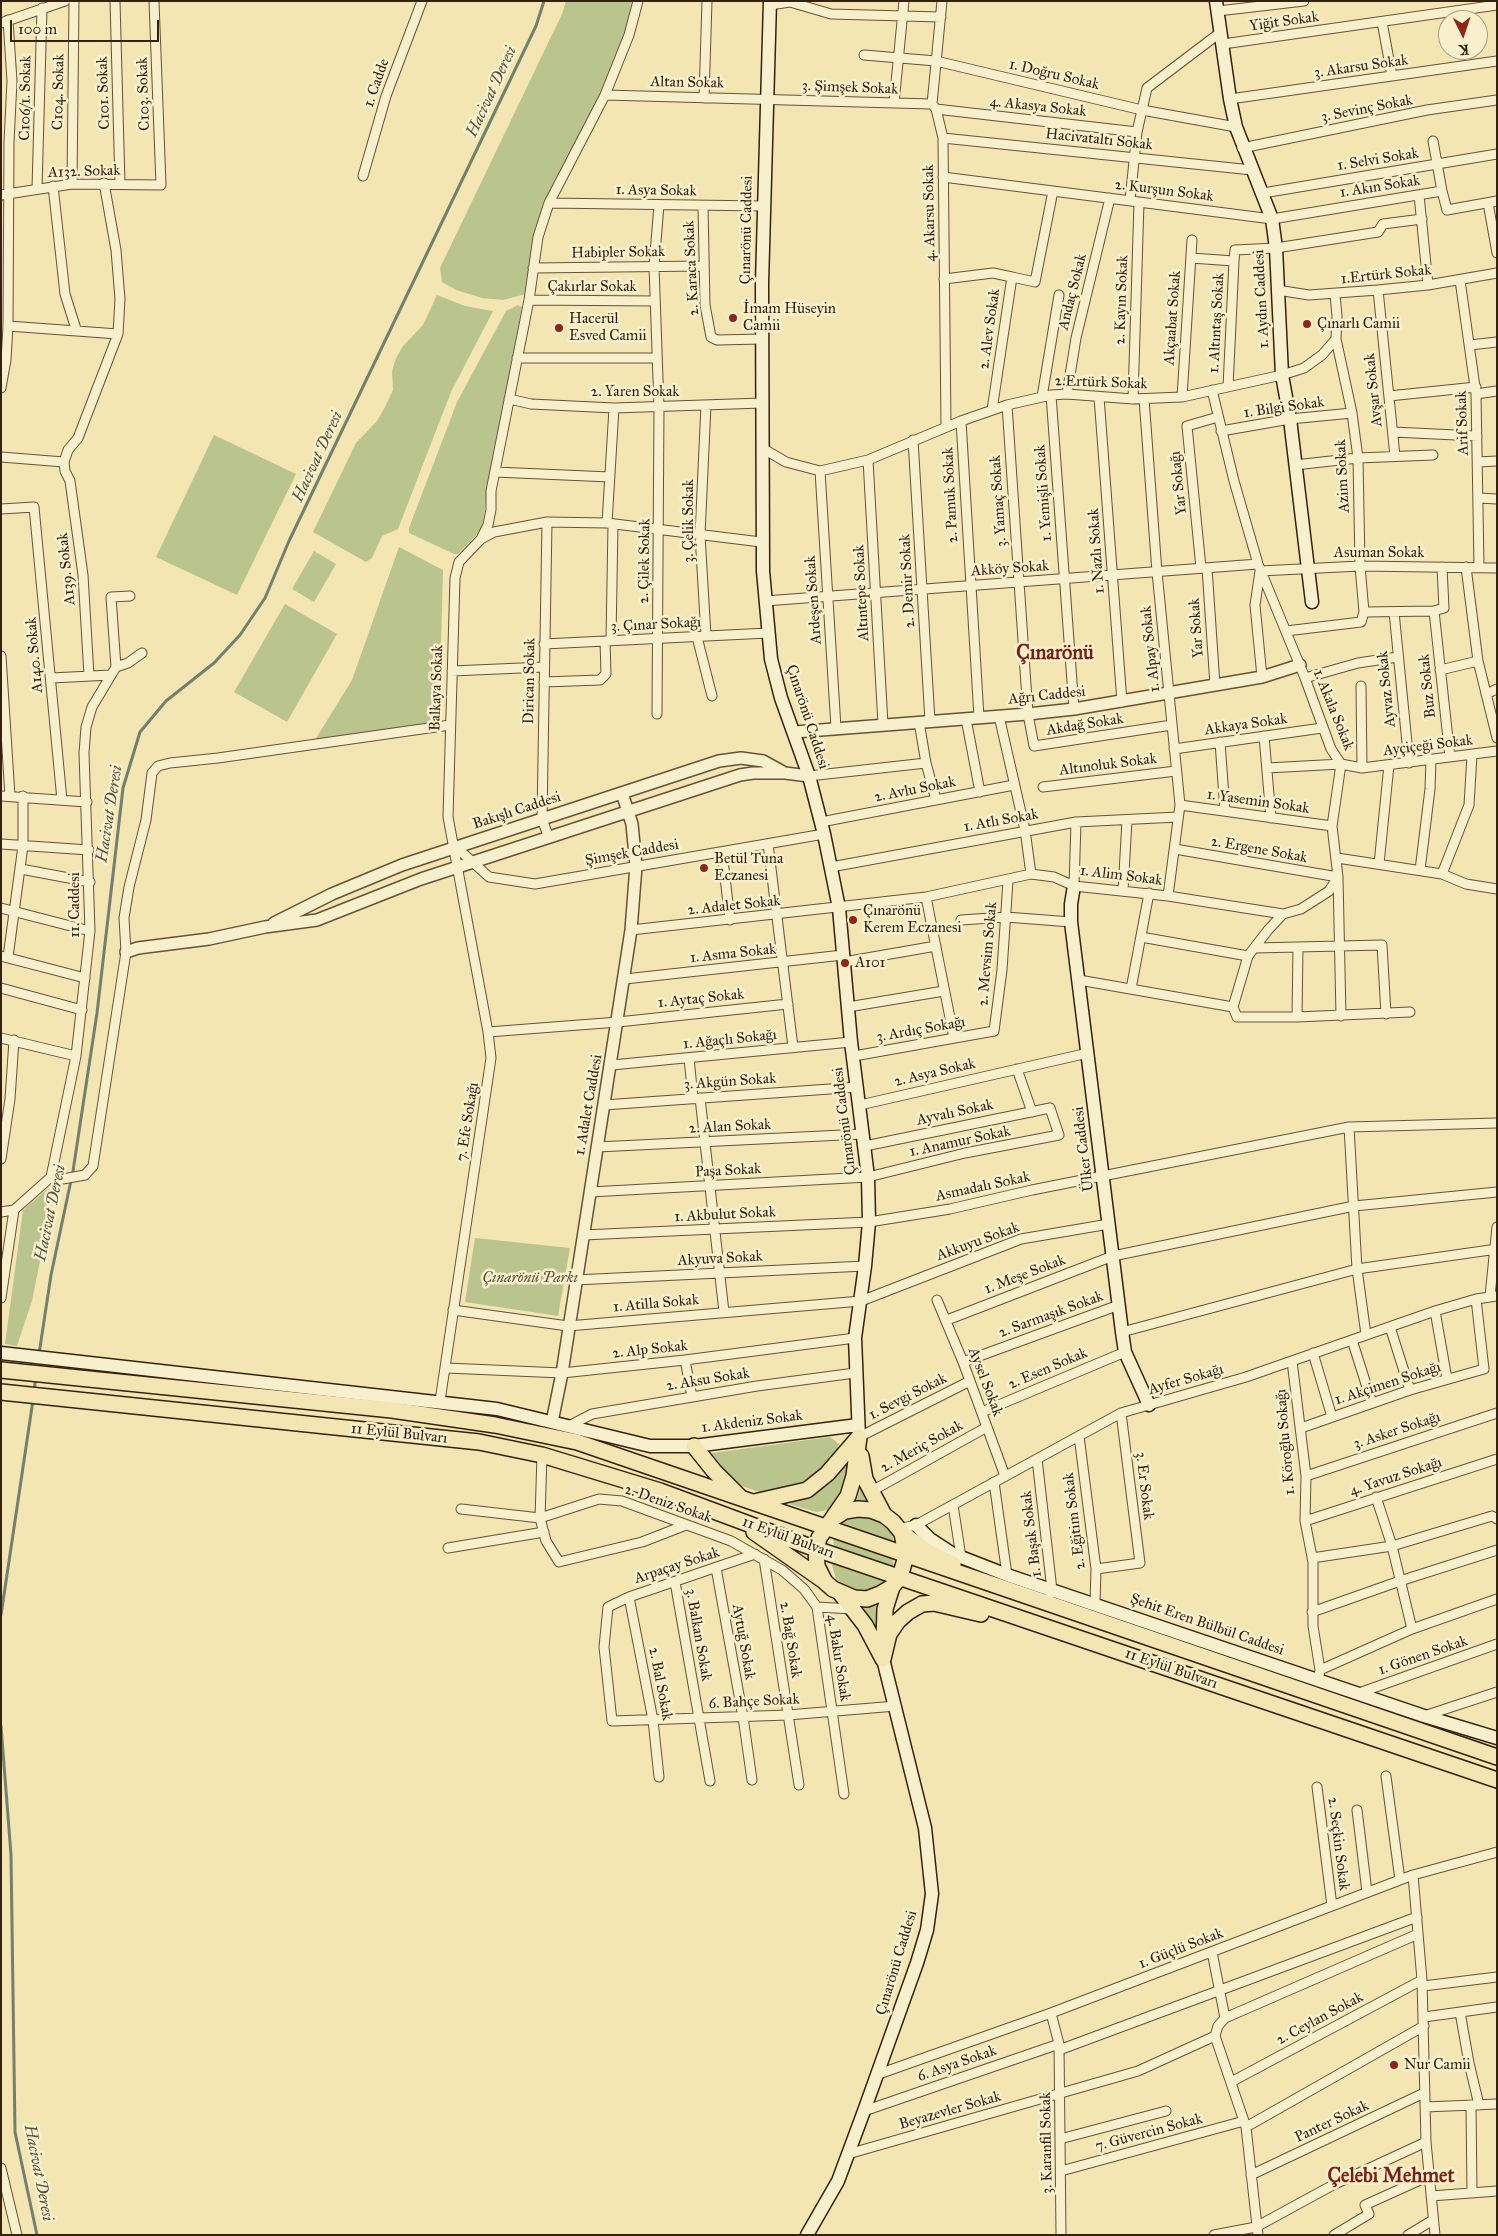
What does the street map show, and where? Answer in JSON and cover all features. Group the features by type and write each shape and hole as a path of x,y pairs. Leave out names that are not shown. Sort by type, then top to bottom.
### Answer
{"main road":[{"name":"Çınarönü Caddesi","path":"770,3 763,206 762,542 765,601 771,659 781,698 795,732 809,776 823,828 839,908 851,1042 868,1177 869,1222 861,1301 855,1338 858,1431"},
{"name":"1. Aydın Caddesi","path":"1217,6 1236,128 1242,148 1263,193 1272,219 1276,248 1282,375 1290,419 1312,602"},
{"name":"Ülker Caddesi","path":"1074,886 1071,922 1122,1332 1125,1352 1149,1404"},
{"name":"1. Akdeniz Sokak","path":"2,1353 440,1401 497,1409 650,1446 694,1446 858,1431"},
{"name":"11 Eylül Bulvarı","path":"1,1370 392,1410 495,1425 577,1442 748,1501 829,1522 906,1556 1009,1591 1049,1597 1497,1757"},
{"name":"11 Eylül Bulvarı","path":"1,1392 479,1442 542,1455 660,1491 816,1549 896,1582 1079,1638 1497,1780"},
{"path":"858,1431 865,1480 884,1515 900,1531 928,1552 1009,1591"},
{"path":"694,1446 714,1471 748,1501 807,1490 827,1474 858,1431"},
{"path":"825,1582 817,1566 816,1549 818,1538 848,1496 854,1476 858,1431"},
{"path":"829,1522 845,1511 858,1509 871,1510 884,1515"},
{"path":"730,1517 795,1559 841,1594 865,1625 883,1659"},
{"name":"Şehit Eren Bülbül Caddesi","path":"916,1525 930,1539 961,1557 1007,1575 1049,1597 1095,1604 1319,1675 1358,1693 1424,1716 1497,1738"},
{"path":"883,1659 885,1609 906,1556 900,1531"},
{"path":"841,1594 854,1598 867,1598 880,1594 896,1582"},
{"path":"883,1659 889,1634 898,1620 922,1604 934,1603 1079,1638"},
{"name":"Çınarönü Caddesi","path":"807,2235 838,2181 864,2111 917,1963 927,1930 932,1894 925,1828 883,1659"}],"street":[{"path":"1,388 8,326 4,311 5,142 12,81 5,21 65,1"},
{"name":"C104. Sokak","path":"72,184 74,1"},
{"name":"C101. Sokak","path":"115,1 120,184"},
{"name":"C103. Sokak","path":"155,1 161,185"},
{"name":"1. Cadde","path":"363,176 386,96 422,1"},
{"path":"481,539 488,525 495,472 529,300 538,237 548,204 605,95 629,35 638,1"},
{"path":"704,98 707,1"},
{"path":"894,103 904,1"},
{"name":"4. Akarsu Sokak","path":"942,1 934,107 943,138 946,427"},
{"path":"1217,6 1304,1"},
{"path":"770,3 790,2 831,14 941,17"},
{"name":"Yiğit Sokak","path":"1222,38 1382,22 1497,5"},
{"name":"C106/1. Sokak","path":"37,189 42,8"},
{"path":"1382,22 1392,76"},
{"name":"2. Kayın Sokak","path":"1133,399 1135,157 1137,132 1147,88 1222,38"},
{"name":"1. Doğru Sokak","path":"864,55 936,61 1142,110 1236,128"},
{"name":"3. Akarsu Sokak","path":"1230,99 1497,61"},
{"name":"Altan Sokak","path":"605,95 768,98"},
{"name":"3. Şimşek Sokak","path":"768,98 894,103 934,107"},
{"name":"3. Sevinç Sokak","path":"1242,148 1427,110 1497,100"},
{"name":"4. Akasya Sokak","path":"934,107 1137,132"},
{"name":"Hacivataltı Sokak","path":"943,138 1252,170"},
{"name":"1. Akın Sokak","path":"1272,219 1442,191 1433,141"},
{"name":"1. Selvi Sokak","path":"1263,193 1497,154"},
{"name":"2. Kurşun Sokak","path":"943,176 1272,219"},
{"path":"1,458 64,462 68,450 78,438 118,334 120,299 116,250 104,183"},
{"name":"A132. Sokak","path":"5,194 72,184 161,185"},
{"path":"53,186 65,294 76,329"},
{"name":"2. Alev Sokak","path":"992,410 1012,277 1035,282 1053,191"},
{"path":"1442,191 1447,210 1492,202 1497,253"},
{"path":"1419,195 1428,285"},
{"name":"Andaç Sokak","path":"1068,394 1076,338 1110,198"},
{"name":"1. Asya Sokak","path":"548,204 763,206"},
{"name":"2. Çilek Sokak","path":"658,714 659,407 654,266 659,205"},
{"name":"2. Karaca Sokak","path":"703,206 705,305 711,337 717,340 762,339"},
{"path":"1191,258 1234,261 1235,250 1276,248 1378,232 1384,224 1422,219"},
{"name":"Akçaabat Sokak","path":"1182,397 1192,240"},
{"name":"1. Altıntaş Sokak","path":"1228,387 1234,261"},
{"name":"Habipler Sokak","path":"533,268 703,266"},
{"path":"944,279 993,273 1012,277"},
{"name":"1.Ertürk Sokak","path":"1277,290 1309,295 1335,294 1428,285 1497,273"},
{"name":"Arif Sokak","path":"1460,280 1476,390 1479,567"},
{"name":"Avşar Sokak","path":"1378,290 1394,456"},
{"path":"1335,294 1337,316 1336,339"},
{"name":"1. Yemişli Sokak","path":"1058,295 1046,396 1064,579 1074,709"},
{"name":"Çakırlar Sokak","path":"529,300 655,301"},
{"path":"8,326 76,329 118,334"},
{"name":"2.Ertürk Sokak","path":"762,448 786,462 820,471 868,460 961,421 1007,405 1046,396 1068,394 1133,399 1182,397 1282,375 1304,368 1322,355 1336,339"},
{"name":"Azim Sokak","path":"1336,339 1352,413 1358,458 1360,566 1364,612"},
{"path":"1470,346 1497,342"},
{"path":"517,358 656,358"},
{"name":"1. Akala Sokak","path":"1212,390 1221,431 1259,568 1300,665 1322,728 1331,749 1341,764 1332,826 1338,858 1340,1016"},
{"path":"1389,396 1476,390 1497,391"},
{"name":"1. Nazlı Sokak","path":"1099,397 1122,702"},
{"name":"2. Yaren Sokak","path":"509,399 531,404 614,408 762,403"},
{"name":"1. Alpay Sokak","path":"1144,399 1157,572 1180,805 1168,896"},
{"name":"3. Çelik Sokak","path":"706,405 700,535 701,636 712,696"},
{"name":"3. Yamaç Sokak","path":"1007,405 1028,714"},
{"path":"544,682 600,680 606,674 610,476 614,408"},
{"name":"1. Bilgi Sokak","path":"1221,431 1290,419 1352,413"},
{"name":"Yar Sokağı","path":"1204,568 1187,426 1218,417"},
{"name":"2. Pamuk Sokak","path":"961,421 979,717"},
{"path":"1393,432 1477,436"},
{"name":"2. Demir Sokak","path":"913,440 922,589 926,763 936,800"},
{"path":"1295,465 1358,458 1433,455"},
{"name":"Altıntepe Sokak","path":"868,460 883,724"},
{"path":"1478,462 1497,461"},
{"name":"A139. Sokak","path":"64,462 65,471 70,481 83,575 89,676"},
{"name":"Ardeşen Sokak","path":"820,471 836,728"},
{"path":"495,472 610,476"},
{"path":"1479,498 1497,498"},
{"name":"A140. Sokak","path":"1,509 34,507 62,800"},
{"path":"481,539 494,532 547,522 610,523 762,542"},
{"name":"Dirican Sokak","path":"547,522 542,819 549,838"},
{"name":"Balkaya Sokak","path":"455,846 448,817 455,578 459,562 481,539"},
{"name":"Asuman Sokak","path":"1259,568 1360,566 1497,568"},
{"path":"1286,631 1361,622 1364,612 1434,612 1444,608 1442,567"},
{"path":"1466,567 1478,661 1497,738"},
{"name":"Akköy Sokak","path":"765,601 1204,568 1259,568"},
{"name":"Yar Sokak","path":"1204,568 1215,686"},
{"path":"1259,568 1255,605 1262,677"},
{"path":"116,667 111,597 130,596"},
{"name":"Ayvaz Sokak","path":"1394,612 1409,763"},
{"name":"Buz Sokak","path":"1434,612 1450,757"},
{"name":"3. Çınar Sokağı","path":"544,644 768,633"},
{"name":"11. Caddesi","path":"54,1178 76,1056 90,932 89,850 84,753 86,727 92,707 116,667 128,663 142,652"},
{"path":"1,656 6,796 87,802"},
{"path":"1305,678 1358,663 1398,657"},
{"path":"1440,670 1478,661"},
{"name":"Ağrı Caddesi","path":"795,732 1074,709 1262,677 1300,665"},
{"path":"452,671 544,667"},
{"path":"51,678 111,675"},
{"name":"Ayçiçeği Sokak","path":"1361,686 1362,768"},
{"path":"1486,694 1497,689"},
{"name":"Akdağ Sokak","path":"1028,714 1034,746 1172,726"},
{"path":"1000,716 1025,830 1031,874"},
{"path":"966,719 980,792"},
{"path":"1,1212 14,1210 54,1178 85,1175 93,1166 126,952 124,918 128,887 146,820 152,773 158,766 450,725"},
{"name":"Akkaya Sokak","path":"1174,749 1322,728"},
{"path":"1264,736 1271,818"},
{"path":"1220,742 1224,811"},
{"name":"Ayçiçeği Sokak","path":"1267,768 1341,764 1362,768 1497,751"},
{"path":"1442,874 1469,805 1472,754"},
{"name":"Bakışlı Caddesi","path":"265,927 332,894 402,865 455,846 719,761 741,758 763,761 785,773"},
{"path":"1420,870 1430,789 1431,759"},
{"path":"809,776 926,763"},
{"path":"1378,864 1389,766"},
{"name":"Altınoluk Sokak","path":"1043,787 1176,771"},
{"name":"Bakışlı Caddesi","path":"126,952 138,948 208,939 265,927 316,920 421,879 476,863 740,775 785,773 809,776"},
{"name":"2. Avlu Sokak","path":"823,828 936,800 1014,785"},
{"name":"1. Adalet Caddesi","path":"552,1422 562,1373 575,1280 612,1065 631,930 636,866 632,824 622,793"},
{"path":"23,796 23,846 16,912 5,956 85,978"},
{"name":"1. Yasemin Sokak","path":"1180,805 1332,826"},
{"name":"1. Atlı Sokak","path":"831,867 1076,822 1178,817"},
{"path":"1123,891 1128,820"},
{"path":"1074,886 1076,822"},
{"name":"Şimşek Caddesi","path":"455,846 490,877 535,884 768,844 823,828"},
{"path":"1,844 89,850"},
{"path":"768,844 793,1047"},
{"name":"7. Efe Sokağı","path":"440,1401 489,1078 490,1058 488,1032 456,869 455,846"},
{"name":"2. Ergene Sokak","path":"1175,849 1338,877"},
{"path":"722,852 730,920"},
{"path":"1338,858 1442,874 1466,884 1497,889"},
{"path":"20,869 90,882"},
{"name":"1. Alim Sokak","path":"839,908 926,898 1008,881 1031,874 1054,877 1074,886 1149,893 1284,914"},
{"path":"1338,877 1329,891 1313,902 1301,909 1284,914 1268,930 1248,956 1234,1007 1237,1018 1340,1016 1410,1012"},
{"name":"2. Mevsim Sokak","path":"994,1031 1002,970 1008,881"},
{"path":"1131,989 1149,893"},
{"path":"926,898 954,1038"},
{"path":"1,908 90,932"},
{"name":"2. Adalet Sokak","path":"631,930 839,908"},
{"path":"960,920 1006,916 1071,922"},
{"path":"1141,938 1248,956"},
{"path":"1256,948 1382,945 1386,1014"},
{"name":"1. Asma Sokak","path":"625,980 783,962 844,958 936,946"},
{"path":"1298,947 1298,1017"},
{"path":"1079,980 1234,1007"},
{"path":"1,988 82,1010"},
{"path":"848,1007 944,991"},
{"name":"1. Aytaç Sokak","path":"488,1032 618,1022 788,1004"},
{"name":"3. Ardıç Sokağı","path":"854,1056 994,1031"},
{"path":"1,1038 76,1056"},
{"path":"1,1159 6,1099 14,1040"},
{"name":"1. Ağaçlı Sokağı","path":"612,1065 851,1042"},
{"name":"2. Asya Sokak","path":"860,1105 1088,1053"},
{"path":"689,1058 705,1142 724,1312"},
{"path":"1016,1069 1032,1112"},
{"name":"3. Akgün Sokak","path":"604,1105 858,1087"},
{"name":"Ayvalı Sokak","path":"864,1140 1050,1108 1059,1135"},
{"name":"Asmadalı Sokak","path":"869,1222 950,1209 1032,1190 1349,1127 1497,1123"},
{"path":"1349,1127 1357,1269 1366,1335"},
{"name":"1. Anamur Sokak","path":"868,1177 965,1154 1059,1135"},
{"name":"2. Alan Sokak","path":"597,1147 705,1142 864,1140"},
{"name":"Paşa Sokak","path":"590,1192 868,1177"},
{"name":"1. Meşe Sokak","path":"946,1320 1113,1256 1354,1206 1497,1192"},
{"path":"1,1298 5,1250 14,1210"},
{"name":"1. Akbulut Sokak","path":"583,1235 869,1222"},
{"name":"Akkuyu Sokak","path":"861,1301 1021,1239 1109,1224"},
{"path":"1493,1296 1497,1227"},
{"path":"1122,1332 1357,1269 1496,1249"},
{"name":"Akyuva Sokak","path":"575,1280 865,1266"},
{"name":"Ayfer Sokağı","path":"900,1531 953,1506 1121,1413 1246,1377 1435,1311 1493,1296"},
{"name":"1. Akçimen Sokağı","path":"1301,1428 1410,1390 1484,1369 1476,1299"},
{"name":"Aysel Sokak","path":"937,1300 963,1362 1005,1476"},
{"name":"1. Atilla Sokak","path":"453,1310 568,1326 861,1301"},
{"name":"2. Sarmaşık Sokak","path":"963,1362 1119,1305"},
{"path":"1435,1311 1447,1379"},
{"path":"1390,1326 1410,1390"},
{"name":"2. Alp Sokak","path":"446,1368 562,1373 685,1360 855,1338"},
{"path":"1352,1340 1372,1403"},
{"name":"2. Esen Sokak","path":"982,1412 1125,1352"},
{"path":"1313,1353 1332,1417"},
{"path":"685,1360 692,1396"},
{"name":"1. Köroğlu Sokağı","path":"1292,1361 1306,1476 1305,1521 1312,1558 1312,1612 1319,1675"},
{"name":"2. Aksu Sokak","path":"569,1426 592,1414 692,1396 855,1373"},
{"name":"1. Sevgi Sokak","path":"858,1431 970,1381"},
{"name":"3. Er Sokak","path":"1096,1569 1140,1563 1121,1413"},
{"name":"3. Asker Sokağı","path":"1306,1476 1497,1413"},
{"name":"2. Meriç Sokak","path":"870,1492 987,1427"},
{"name":"2. Eğitim Sokak","path":"1079,1436 1096,1569 1095,1604"},
{"path":"542,1455 540,1518 546,1541 559,1562 642,1542 686,1525"},
{"name":"1. Başak Sokak","path":"1037,1459 1049,1597"},
{"name":"4. Yavuz Sokağı","path":"1305,1521 1497,1459"},
{"path":"994,1482 1007,1575"},
{"path":"1376,1497 1392,1546 1412,1629"},
{"name":"2. Deniz Sokak","path":"540,1518 599,1499 622,1501 731,1541 759,1557"},
{"path":"953,1506 961,1557"},
{"path":"462,1509 540,1518"},
{"path":"1312,1558 1392,1546 1492,1516 1497,1519"},
{"path":"448,1548 544,1532"},
{"path":"1312,1612 1497,1550"},
{"name":"Arpaçay Sokak","path":"612,1721 604,1646 608,1607 629,1597 716,1568 759,1557"},
{"name":"4. Bakır Sokak","path":"759,1557 782,1570 804,1589 817,1607 844,1794"},
{"name":"2. Bağ Sokak","path":"759,1557 799,1784"},
{"name":"Aytuğ Sokak","path":"716,1568 743,1717 752,1780"},
{"name":"3. Balkan Sokak","path":"675,1582 710,1781"},
{"name":"2. Bal Sokak","path":"629,1597 653,1720 659,1777"},
{"path":"1319,1675 1412,1629 1497,1599"},
{"path":"817,1607 853,1609"},
{"name":"1. Gönen Sokak","path":"1358,1693 1497,1644"},
{"path":"1424,1716 1497,1692"},
{"name":"6. Bahçe Sokak","path":"612,1721 788,1715 896,1706"},
{"path":"1386,1776 1400,1880"},
{"name":"2. Seçkin Sokak","path":"1317,1787 1332,1906"},
{"path":"1357,1810 1368,1892"},
{"name":"1. Güçlü Sokak","path":"876,2075 1051,2013 1413,1875 1497,1852"},
{"path":"1413,1875 1423,1983 1426,2142 1435,2235"},
{"path":"1059,2047 1220,1991 1417,1917"},
{"path":"1257,2231 1245,2124 1215,2036 1218,2026 1225,2018 1418,1934"},
{"path":"1212,1952 1225,2018"},
{"path":"1423,1983 1497,1977"},
{"name":"2. Ceylan Sokak","path":"1231,2082 1423,1983"},
{"path":"1424,2022 1460,2012 1497,2008"},
{"path":"1460,2012 1475,2105 1472,2193"},
{"name":"3. Karanfil Sokak","path":"1051,2013 1059,2047 1061,2235"},
{"name":"7. Güvercin Sokak","path":"1061,2171 1245,2124 1424,2022"},
{"name":"Beyazevler Sokak","path":"848,2154 1138,2071 1215,2036"},
{"name":"6. Asya Sokak","path":"864,2111 1059,2047"},
{"name":"Panter Sokak","path":"1251,2176 1424,2093"},
{"path":"1425,2107 1497,2104"},
{"path":"1060,2139 1166,2111"},
{"path":"1214,2235 1257,2231 1333,2185 1426,2142"},
{"path":"1,2168 17,2235"},
{"path":"1334,2235 1369,2214 1365,2205 1429,2176"},
{"path":"1431,2196 1497,2191"},
{"path":"1408,2235 1433,2220"}],"green space":[{"path":"566,1 632,1 624,36 600,95 548,195 533,235 526,294 503,300 482,298 456,290 442,282 440,268 562,14"},
{"path":"437,295 465,306 493,311 451,392 398,529 382,536 372,558 366,562 313,532 356,443 377,421 385,407 393,390 392,371 396,358 403,346 423,325"},
{"path":"518,305 522,307 483,524 479,532 458,554 454,554 409,533 409,528 457,402 506,311"},
{"path":"214,435 296,474 237,595 156,557"},
{"path":"399,547 443,570 439,722 315,740 352,680"},
{"path":"314,551 336,564 314,602 292,589"},
{"path":"285,604 337,634 287,722 234,692"},
{"path":"55,1187 32,1301 17,1346 5,1344 23,1210 46,1190"},
{"name":"Çınarönü Parkı","path":"475,1238 570,1248 558,1316 465,1302"},
{"path":"830,1437 839,1444 836,1455 810,1483 779,1493 759,1492 739,1485 727,1477 705,1454"},
{"path":"847,1464 849,1478 840,1502 828,1510 816,1512 789,1504 819,1491 830,1483"},
{"path":"861,1486 870,1502 856,1502"},
{"path":"859,1512 882,1521 890,1530 894,1542 841,1524 849,1515"},
{"path":"833,1538 893,1559 894,1567 834,1546"},
{"path":"831,1562 889,1582 870,1591 849,1588 836,1579"},
{"path":"855,1605 876,1606 877,1634"}],"waterway":[{"name":"Hacivat Deresi","path":"39,1354 51,1275 73,1171 97,1013 123,788 140,732 166,701 214,663 240,635 265,598 289,541 536,26 544,1"},
{"name":"Hacivat Deresi","path":"34,1391 36,1377"},
{"name":"Hacivat Deresi","path":"1,1615 33,1400"},
{"name":"Hacivat Deresi","path":"1,1726 11,1855 15,2132 37,2235"}],"place":[{"name":"İmam Hüseyin Camii","path":"733,318"},
{"name":"Çınarlı Camii","path":"1307,324"},
{"name":"Hacerül Esved Camii","path":"559,328"},
{"name":"Betül Tuna Eczanesi","path":"704,868"},
{"name":"Çınarönü Kerem Eczanesi","path":"853,920"},
{"name":"A101","path":"845,963"},
{"name":"Nur Camii","path":"1394,2065"}],"district":[{"name":"Çınarönü","path":"1055,654"},
{"name":"Çelebi Mehmet","path":"1391,2177"}]}
